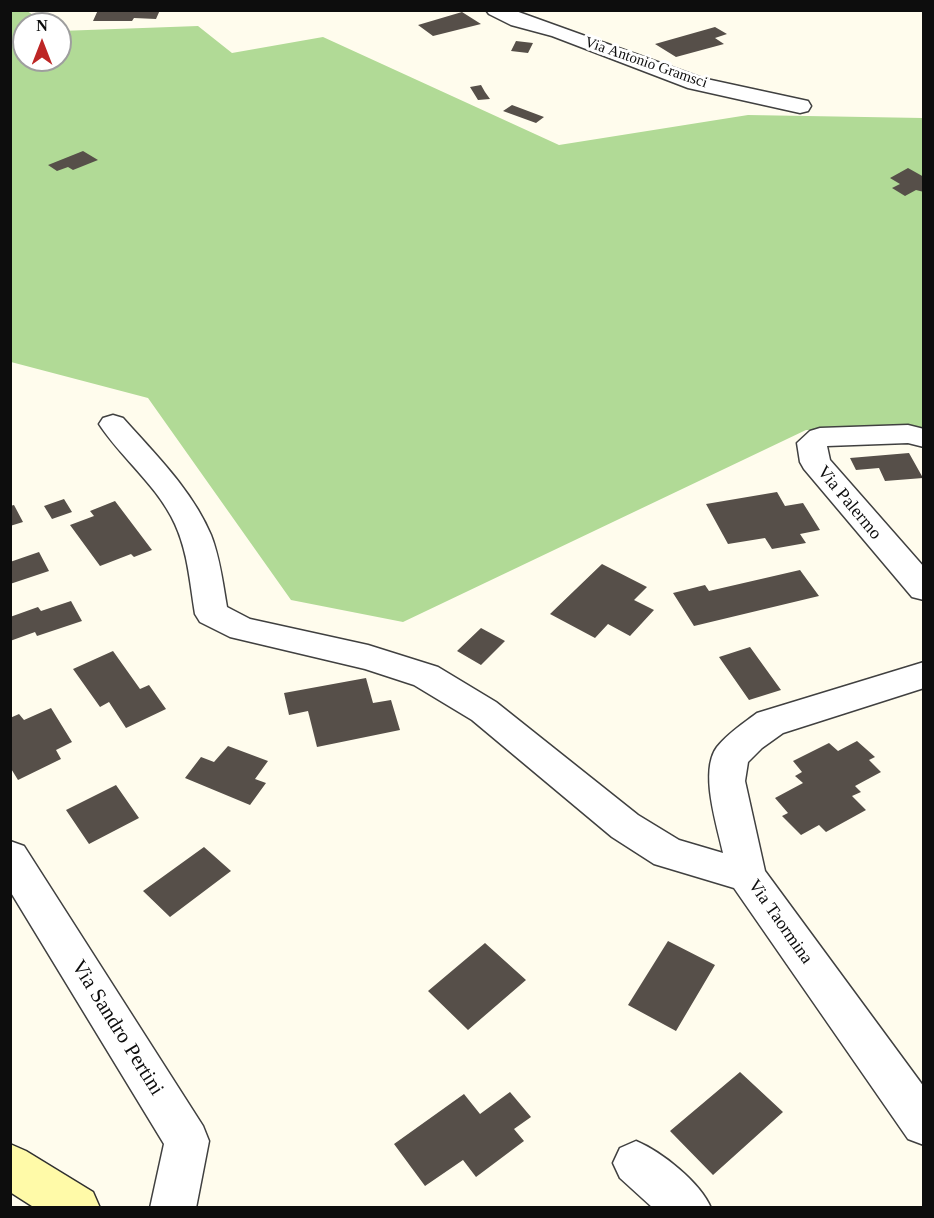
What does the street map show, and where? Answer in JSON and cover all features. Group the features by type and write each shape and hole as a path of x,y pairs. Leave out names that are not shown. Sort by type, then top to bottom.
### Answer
{"street":[{"name":"Via Antonio Gramsci","path":"496,10 518,21 559,32 696,83 800,106"},
{"path":"113,424 154,472 186,516 196,538 212,614 242,628 368,657 426,676 484,711 625,826 668,853 747,876"},
{"name":"Via Palermo","path":"924,438 908,434 820,438 812,443 815,462 924,590"},
{"name":"Via Taormina","path":"924,675 770,723 749,738 730,757 727,781 747,876 924,1124"},
{"name":"Via Sandro Pertini","path":"10,857 187,1140 173,1208"},
{"path":"636,1163 688,1208"},
{"path":"10,1166 77,1208"}],"green space":[{"path":"10,11 29,12 12,12 12,72 72,72 72,31 198,26 232,53 323,37 559,145 748,115 923,118 923,432 910,429 806,430 403,622 291,600 148,398 11,362"}],"building":[{"path":"98,10 160,10 156,19 93,21"},
{"path":"462,12 481,24 433,36 418,25"},
{"path":"715,27 727,34 715,38 724,44 676,57 655,44"},
{"path":"516,41 533,43 528,53 511,51"},
{"path":"481,85 490,99 478,100 470,87"},
{"path":"512,105 544,117 536,123 503,111"},
{"path":"83,151 98,160 73,170 68,167 57,171 48,165"},
{"path":"908,168 924,177 924,192 916,190 905,196 892,188 900,184 890,178"},
{"path":"909,453 923,478 885,481 879,468 856,470 850,458"},
{"path":"777,492 785,506 803,503 820,530 800,534 806,543 772,549 765,538 728,544 706,504"},
{"path":"64,499 72,512 52,519 44,506"},
{"path":"115,501 152,550 134,557 131,554 100,566 70,525 94,516 90,511"},
{"path":"14,505 23,522 10,526 10,506"},
{"path":"39,552 49,571 10,584 10,562"},
{"path":"602,564 647,587 634,600 654,610 630,636 608,624 595,638 550,614"},
{"path":"800,570 819,596 694,626 673,593 705,585 709,591"},
{"path":"71,601 82,621 37,636 35,632 10,641 10,617 38,607 41,611"},
{"path":"481,628 505,641 481,665 457,651"},
{"path":"750,647 781,690 749,700 719,657"},
{"path":"113,651 140,689 149,685 166,709 126,728 109,702 100,707 73,669"},
{"path":"366,678 373,703 391,700 400,730 317,747 308,711 289,715 284,693"},
{"path":"51,708 72,742 56,750 61,759 18,780 10,767 10,718 19,714 24,720"},
{"path":"857,741 875,757 869,760 881,772 855,786 861,792 852,796 866,810 826,832 819,825 801,835 782,816 788,813 775,798 803,783 795,776 802,772 793,761 829,743 838,751"},
{"path":"228,746 268,761 255,779 266,783 250,805 185,778 201,757 214,762"},
{"path":"116,785 139,818 89,844 66,810"},
{"path":"204,847 231,871 170,917 143,891"},
{"path":"668,941 715,965 676,1031 628,1005"},
{"path":"485,943 526,980 468,1030 428,991"},
{"path":"740,1072 783,1112 713,1175 670,1131"},
{"path":"510,1092 531,1117 514,1129 524,1141 476,1177 463,1160 425,1186 394,1144 464,1094 480,1114"}]}
